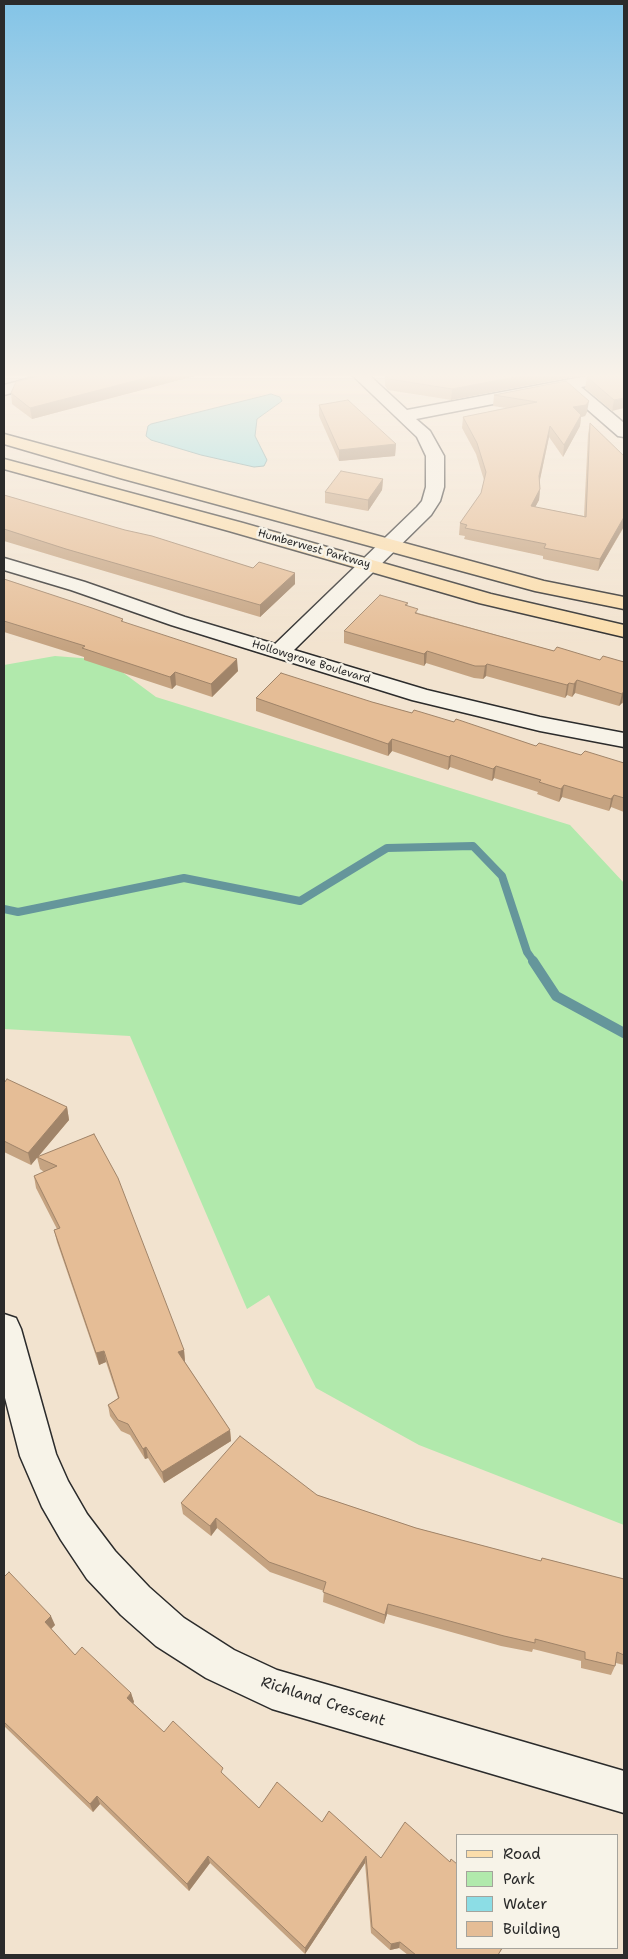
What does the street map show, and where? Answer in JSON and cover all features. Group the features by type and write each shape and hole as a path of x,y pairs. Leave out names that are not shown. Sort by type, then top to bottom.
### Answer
{"main road":[{"name":"Humberwest Parkway","path":"9,465 486,599 624,631"},
{"name":"Humberwest Parkway","path":"97,465 542,587 624,603"}],"street":[{"path":"280,651 424,511 431,500 436,476 435,465"},
{"name":"Hollowgrove Boulevard","path":"4,564 78,586 178,621 280,651 332,669 477,710 624,740"},
{"name":"Richland Crescent","path":"4,1328 38,1456 55,1494 74,1527 101,1566 135,1601 170,1632 220,1664 272,1689 624,1792"}],"green space":[{"path":"55,656 106,660 156,697 570,825 624,883 624,1525 419,1445 316,1388 269,1295 247,1309 130,1036 4,1029 4,665"}],"water":[{"path":"247,465 264,465 264,466"}],"building":[{"path":"484,465 541,465 539,476 540,489 531,506 586,517 588,465 624,465 624,517 600,559 544,548 546,544 465,528 467,525 460,523 481,493 486,472"},
{"path":"341,471 383,479 368,500 325,492"},
{"path":"4,495 152,536 253,568 259,562 295,573 260,605 66,549 4,529"},
{"path":"4,579 123,619 121,621 237,659 211,684 175,672 170,677 82,648 85,646 4,621"},
{"path":"380,595 408,603 405,605 418,609 415,613 554,651 557,647 600,660 603,656 624,662 624,691 622,694 577,680 574,684 569,683 567,685 487,664 485,666 475,666 427,651 424,654 344,631"},
{"path":"281,673 412,713 414,710 454,722 456,719 536,746 539,743 581,755 585,751 624,763 624,798 614,795 611,799 564,785 561,789 539,782 541,780 496,766 493,769 392,739 388,744 256,698"},
{"path":"7,1079 67,1107 28,1153 4,1141 4,1083"},
{"path":"94,1134 118,1178 184,1350 178,1352 230,1430 162,1472 146,1447 143,1449 128,1424 118,1420 108,1405 119,1398 104,1351 96,1353 54,1230 60,1228 34,1176 57,1166 37,1157"},
{"path":"240,1436 317,1495 416,1528 541,1561 542,1558 624,1579 624,1655 617,1652 615,1666 585,1659 585,1652 535,1639 535,1643 504,1636 388,1604 385,1615 323,1592 326,1582 269,1562 216,1518 210,1526 181,1503"},
{"path":"9,1572 51,1616 45,1622 75,1655 82,1647 131,1693 127,1698 164,1732 173,1721 223,1768 221,1772 259,1808 277,1782 322,1822 329,1811 381,1858 405,1822 450,1862 451,1859 456,1863 456,1949 501,1949 498,1955 416,1955 400,1942 391,1944 372,1927 366,1856 305,1948 208,1856 187,1884 97,1796 90,1804 4,1722 4,1577"}],"waterway":[{"path":"4,909 18,912 184,878 300,901 387,848 473,846 502,876 527,952 534,962"},
{"path":"533,961 556,996 624,1033"}]}
